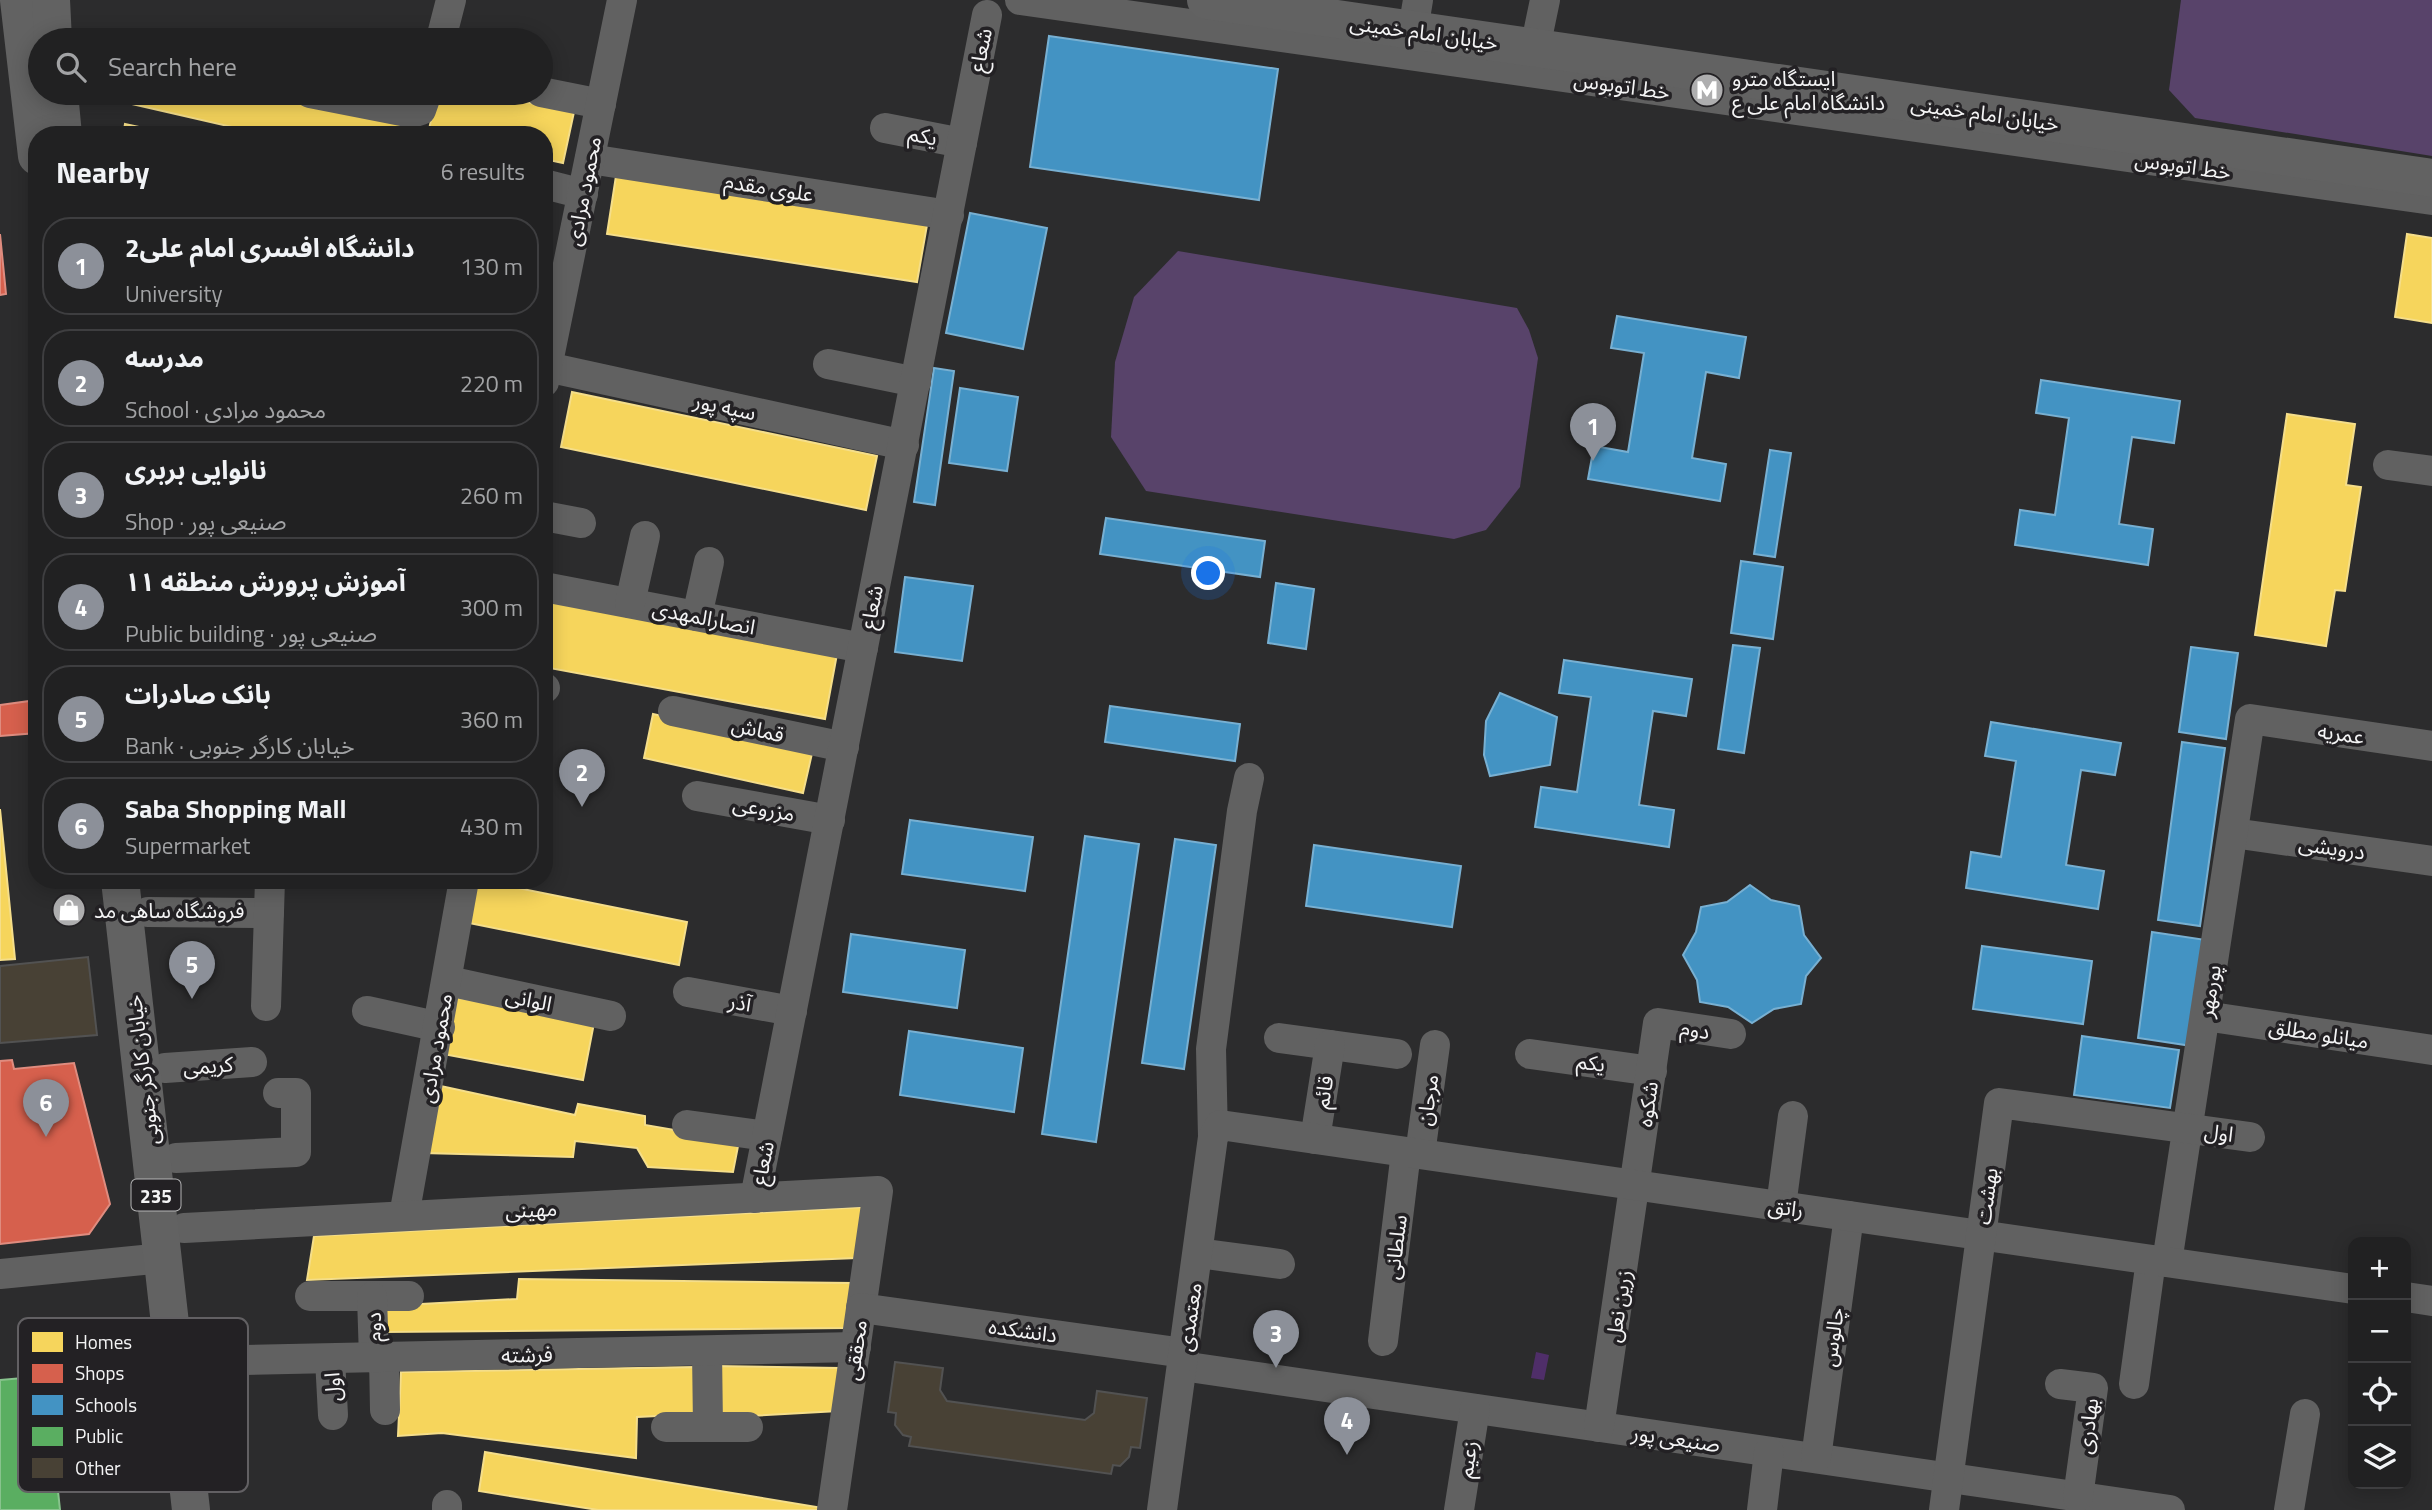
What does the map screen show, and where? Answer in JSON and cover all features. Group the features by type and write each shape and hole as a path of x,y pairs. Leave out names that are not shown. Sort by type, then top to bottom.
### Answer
{"main road":[{"path":"19,0 28,78"},
{"path":"51,0 52,28"},
{"name":"خیابان امام خمینی","path":"1206,0 1416,15 1535,48 2432,178"},
{"path":"31,105 34,126"},
{"path":"60,105 62,126"},
{"name":"خیابان کارگر جنوبی","path":"121,889 170,1245 176,1318"},
{"name":"خیابان کارگر جنوبی","path":"147,896 176,1158 170,1245 188,1318"},
{"name":"خیابان کارگر جنوبی","path":"190,1492 191,1510"},
{"name":"خیابان کارگر جنوبی","path":"212,1492 214,1510"}],"street":[{"path":"444,28 451,0"},
{"name":"محمود مرادی","path":"554,282 583,194 622,0"},
{"name":"خط اتوبوس","path":"1020,0 2432,200"},
{"path":"1535,48 1545,0"},
{"name":"شعاع","path":"755,1198 987,15"},
{"path":"553,94 601,104"},
{"path":"371,105 412,113 421,110 423,105"},
{"name":"یکم","path":"885,128 962,143"},
{"name":"علوی مقدم","path":"590,159 949,215"},
{"path":"553,186 583,194"},
{"path":"828,364 916,382"},
{"name":"سپه پور","path":"553,375 904,444"},
{"path":"2388,465 2432,471"},
{"path":"553,518 581,523"},
{"path":"630,603 645,536"},
{"path":"697,616 709,562"},
{"name":"انصارالمهدی","path":"553,589 863,648"},
{"name":"قماش","path":"673,711 844,747"},
{"name":"عمریه","path":"2250,719 2432,746"},
{"name":"پورمهر","path":"2134,1384 2188,1128 2250,719"},
{"name":"معتمدی","path":"1162,1510 1216,1131 1211,1049 1242,811 1250,778"},
{"name":"مزروعی","path":"697,796 830,820"},
{"name":"درویشی","path":"2233,833 2432,861"},
{"path":"266,1006 270,889"},
{"name":"محمود مرادی","path":"404,1216 440,1027 463,889"},
{"path":"147,896 269,913"},
{"name":"الوانی","path":"448,981 611,1016"},
{"name":"آذر","path":"688,992 792,1011"},
{"path":"367,1011 440,1027"},
{"name":"میانلو مطلق","path":"2205,1016 2432,1050"},
{"name":"دوم","path":"1658,1023 1731,1034"},
{"name":"شکوه","path":"1636,1185 1658,1023"},
{"name":"قائم","path":"1279,1038 1397,1054"},
{"name":"قائم","path":"1315,1139 1330,1045"},
{"name":"مرجان","path":"1413,1153 1434,1045"},
{"name":"یکم","path":"1530,1054 1652,1071"},
{"name":"کریمی","path":"165,1068 252,1062"},
{"path":"176,1158 296,1152 296,1093 278,1093"},
{"name":"بهشت","path":"1944,1510 1999,1103 2188,1128"},
{"path":"1781,1206 1793,1116"},
{"path":"687,1125 767,1136"},
{"name":"اول","path":"2188,1128 2250,1137"},
{"name":"راتق","path":"1216,1131 1315,1139 2348,1288"},
{"name":"سلطانی","path":"1383,1341 1413,1153"},
{"name":"زرین نعل","path":"1600,1427 1636,1185"},
{"name":"مهینی","path":"170,1245 404,1216 878,1191"},
{"name":"محققی","path":"832,1510 878,1191"},
{"name":"چالوس","path":"1816,1458 1849,1216"},
{"path":"0,1264 170,1245"},
{"path":"0,1274 170,1245"},
{"path":"1198,1253 1280,1264"},
{"path":"310,1296 410,1296"},
{"name":"دوم","path":"372,1297 385,1410"},
{"path":"2411,1298 2432,1301"},
{"name":"دانشکده","path":"861,1308 1183,1359"},
{"name":"فرشته","path":"248,1360 856,1348"},
{"path":"707,1351 708,1427"},
{"name":"اول","path":"330,1359 333,1415"},
{"name":"صنیعی پور","path":"1183,1359 1475,1409 2153,1509"},
{"name":"بهادری","path":"2060,1384 2093,1388 2078,1497"},
{"name":"زعیم","path":"1459,1510 1475,1409"},
{"path":"2289,1510 2305,1414"},
{"path":"666,1427 748,1427"},
{"path":"1762,1510 1769,1452"}],"shaded area":[{"path":"2181,0 2432,0 2432,156 2195,118 2169,90"},
{"path":"1178,251 1517,308 1529,330 1538,358 1520,487 1486,530 1454,539 1146,491 1111,437 1115,362 1134,297"},
{"path":"1536,1352 1549,1355 1544,1380 1531,1378"}],"building: Homes":[{"path":"136,105 312,105 416,126 228,126"},
{"path":"434,105 540,105 574,112 563,163 553,161 553,126 430,126"},
{"path":"616,176 927,225 917,282 607,234"},
{"path":"2407,234 2432,238 2432,323 2395,317"},
{"path":"572,392 877,456 866,510 561,447"},
{"path":"2287,414 2355,424 2346,485 2361,487 2345,591 2335,590 2326,646 2255,635"},
{"path":"553,602 837,654 825,719 553,669"},
{"path":"653,714 813,749 803,793 644,758"},
{"path":"0,809 15,959 0,960"},
{"path":"476,889 523,889 687,922 679,965 469,923"},
{"path":"454,997 594,1023 583,1080 443,1054"},
{"path":"436,1085 575,1115 578,1104 645,1116 645,1125 739,1141 733,1172 648,1167 637,1148 575,1141 573,1157 423,1153"},
{"path":"864,1207 857,1258 307,1280 314,1236"},
{"path":"519,1279 853,1283 849,1328 383,1332 384,1306 517,1299"},
{"path":"715,1366 839,1368 838,1411 713,1418"},
{"path":"695,1367 698,1414 637,1417 636,1458 442,1433 398,1436 401,1372"},
{"path":"485,1452 823,1510 598,1510 479,1491"}],"building: Shops":[{"path":"0,234 6,294 0,295"},
{"path":"28,701 28,734 0,736 0,705"},
{"path":"12,1060 14,1069 74,1063 110,1204 89,1234 0,1244 0,1061"}],"building: Schools":[{"path":"1049,36 1278,69 1259,200 1030,167"},
{"path":"970,213 1047,228 1023,349 946,333"},
{"path":"1617,316 1746,337 1739,378 1706,372 1692,458 1726,464 1720,501 1588,479 1594,446 1628,452 1644,353 1611,348"},
{"path":"934,368 954,371 935,505 914,502"},
{"path":"2041,380 2180,401 2174,443 2132,437 2119,524 2153,529 2148,565 2015,545 2020,510 2055,515 2069,418 2036,413"},
{"path":"960,388 1018,397 1007,471 949,463"},
{"path":"1770,450 1791,453 1775,557 1754,554"},
{"path":"1106,518 1265,541 1260,577 1100,554"},
{"path":"1741,561 1783,567 1773,639 1731,633"},
{"path":"905,577 973,586 962,661 895,652"},
{"path":"1276,583 1314,589 1306,649 1268,643"},
{"path":"1733,645 1760,648 1744,753 1718,749"},
{"path":"2191,647 2238,653 2226,739 2179,732"},
{"path":"1564,660 1692,679 1686,716 1653,711 1639,805 1674,810 1669,847 1535,827 1541,787 1577,792 1591,697 1559,693"},
{"path":"1500,693 1557,717 1550,765 1490,776 1484,755 1486,721"},
{"path":"1110,706 1240,724 1235,761 1105,742"},
{"path":"1991,722 2121,743 2115,775 2081,770 2066,865 2104,871 2098,909 1966,888 1971,852 2001,857 2016,761 1985,756"},
{"path":"2182,742 2225,748 2200,926 2158,920"},
{"path":"910,820 1033,837 1025,891 902,874"},
{"path":"1085,836 1139,844 1096,1142 1042,1134"},
{"path":"1175,839 1216,845 1184,1069 1142,1063"},
{"path":"1314,845 1461,866 1452,927 1306,906"},
{"path":"1750,885 1771,900 1799,906 1804,935 1821,958 1806,976 1801,1004 1774,1009 1752,1023 1728,1007 1700,1002 1697,980 1683,955 1696,932 1701,907 1727,902"},
{"path":"2152,932 2206,940 2192,1046 2138,1038"},
{"path":"851,934 965,950 957,1008 843,992"},
{"path":"1982,946 2092,961 2083,1024 1973,1009"},
{"path":"909,1031 1023,1048 1014,1112 900,1095"},
{"path":"2082,1036 2179,1050 2170,1108 2074,1095"}],"building: Public":[{"path":"18,1378 18,1492 58,1492 60,1510 0,1510 0,1380"}],"building: Other":[{"path":"88,957 97,1035 0,1043 0,966"},
{"path":"895,1362 943,1368 940,1390 947,1401 1085,1420 1094,1413 1097,1391 1147,1398 1140,1448 1131,1447 1129,1457 1120,1466 1113,1465 1111,1474 909,1446 911,1437 903,1435 895,1425 896,1413 888,1412"}],"place":[{"name":"ایستگاه مترو دانشگاه امام علی ع","path":"1707,90"},
{"name":"دانشگاه افسری امام علی2","path":"1593,461"},
{"name":"مدرسه","path":"582,807"},
{"name":"فروشگاه ساهی مد","path":"69,910"},
{"name":"بانک صادرات","path":"192,999"},
{"name":"Saba Shopping Mall","path":"46,1137"},
{"name":"نانوایی بربری","path":"1276,1368"},
{"name":"آموزش پرورش منطقه ۱۱","path":"1347,1455"}]}
